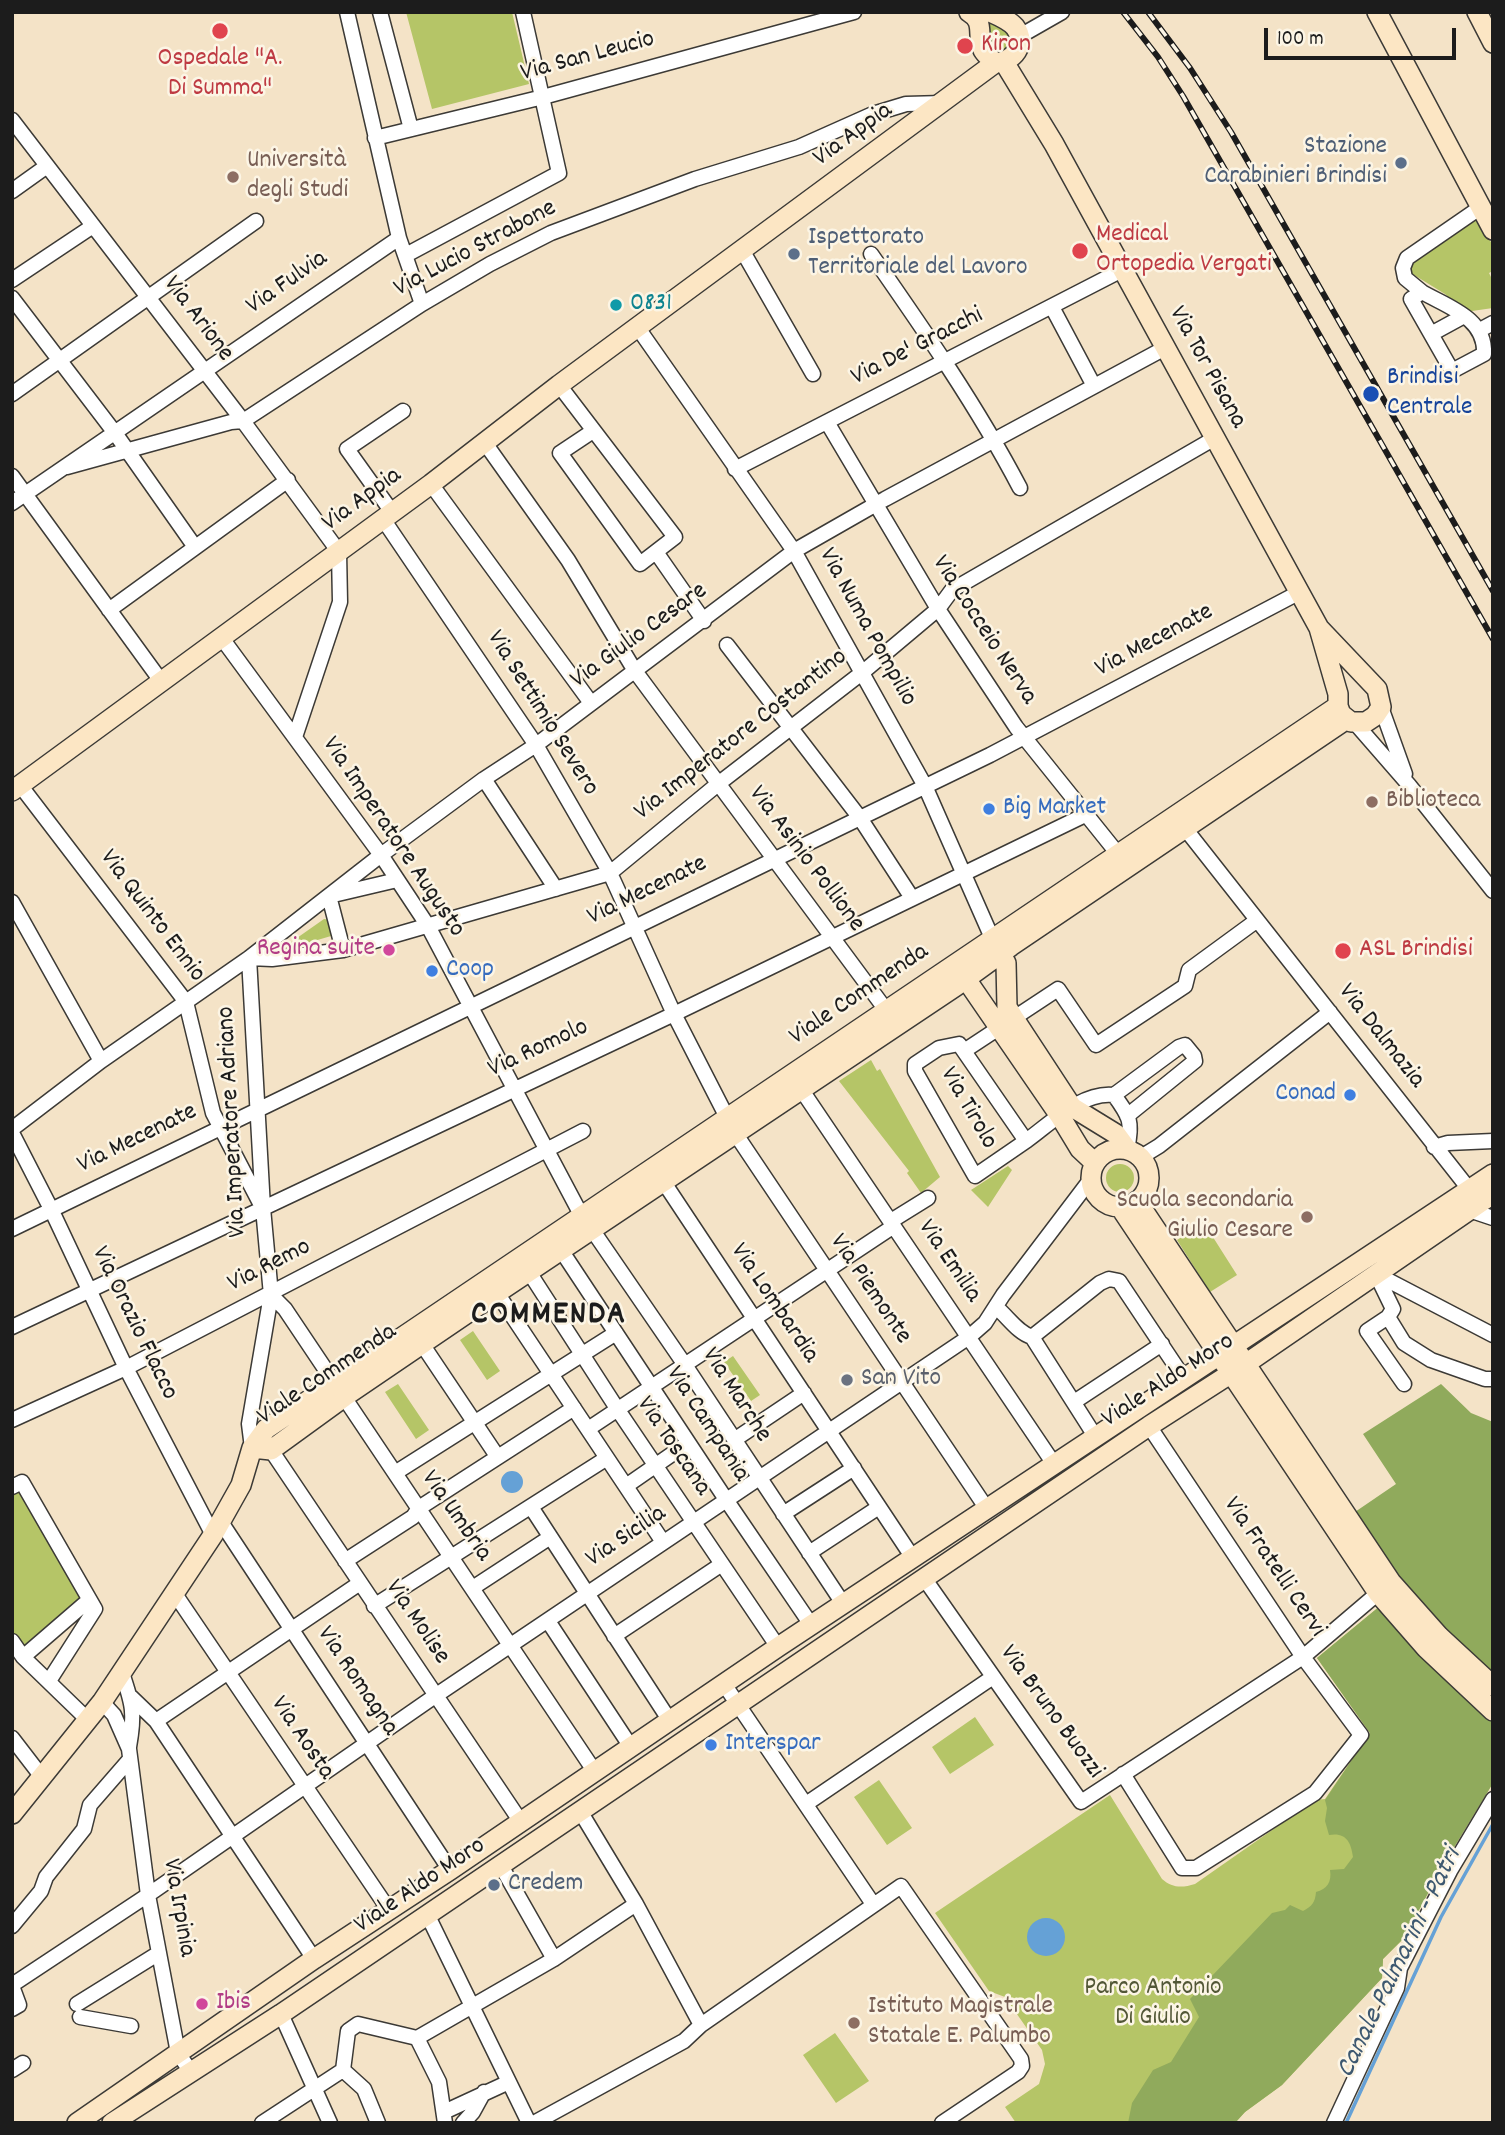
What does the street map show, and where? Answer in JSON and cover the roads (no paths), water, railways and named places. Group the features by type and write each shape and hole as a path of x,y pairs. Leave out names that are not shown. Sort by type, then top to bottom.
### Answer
{"street":[{"path":"346,12 399,238 422,304"},
{"path":"380,12 411,129"},
{"path":"406,255 559,173 523,12"},
{"name":"Via San Leucio","path":"375,138 543,97 854,12"},
{"name":"Via Tor Pisana","path":"969,12 980,24 984,51 1000,63 1054,144 1300,592 1319,628 1344,711 1409,785 1493,891"},
{"path":"990,12 1013,25 1020,36 1062,12"},
{"path":"1377,12 1493,230"},
{"name":"Via Appia","path":"16,788 431,484 559,385 742,250 1018,51 1020,36"},
{"name":"Via Lucio Strabone","path":"128,452 231,422 243,421 422,304 490,264 551,233 695,179 799,147 873,114 906,104 945,103"},
{"name":"Via Arione","path":"12,120 288,480 339,552"},
{"path":"12,191 47,166"},
{"path":"1422,292 1411,299 1452,371 1484,354 1486,326 1422,292 1405,278 1403,268 1407,258 1480,207"},
{"path":"12,394 256,221"},
{"path":"12,280 93,226"},
{"name":"Via Fulvia","path":"12,503 399,238"},
{"path":"742,250 813,373"},
{"path":"871,254 946,361 995,440 1020,488"},
{"name":"Via De' Gracchi","path":"735,469 1122,270"},
{"path":"12,298 115,433 195,547"},
{"path":"1052,307 1094,386"},
{"path":"1431,334 1464,316"},
{"name":"Via Numa Pompilio","path":"638,328 794,551 925,786 996,946"},
{"name":"Via Giulio Cesare","path":"12,1131 101,1061 249,958 381,855 484,779 536,745 794,551 875,504 1165,348"},
{"path":"559,385 675,537 640,564 560,453 593,431"},
{"name":"Via Settimio Severo","path":"403,411 347,449 536,745 610,873 674,1014 731,1125"},
{"name":"Via Cocceio Nerva","path":"827,422 938,609 1024,738 1118,854"},
{"name":"Via Imperatore Costantino","path":"249,958 272,959 344,950 610,873 718,784 863,672 938,609 951,590 1215,438"},
{"name":"Via Asinio Pollione","path":"485,443 568,560 635,671 886,1010"},
{"name":"Via Fulvia","path":"67,467 128,452"},
{"path":"12,476 161,681"},
{"path":"109,610 288,480"},
{"path":"431,484 591,703"},
{"path":"295,737 340,601 339,552"},
{"path":"656,552 704,621"},
{"name":"Via Mecenate","path":"12,1229 1024,738 1300,592"},
{"name":"Via Tor Pisana","path":"1319,628 1377,689 1391,740 1409,785"},
{"name":"Via Imperatore Augusto","path":"221,637 381,855 428,926 587,1222"},
{"path":"727,645 860,818 912,898"},
{"path":"1368,681 1350,681 1345,684 1344,711 1366,722 1375,716 1381,707"},
{"name":"Viale Commenda","path":"996,946 1344,711"},
{"path":"484,779 556,889"},
{"name":"Via Quinto Ennio","path":"16,788 186,1002 213,1113 263,1208"},
{"name":"Via Romolo","path":"12,1327 674,1014 1085,815"},
{"name":"Viale Commenda","path":"493,1287 529,1272 561,1250 587,1222 663,1181 731,1125 801,1089 1118,854 1180,822"},
{"name":"Via Dalmazia","path":"1180,822 1469,1189"},
{"name":"Via Giulio Cesare","path":"329,896 397,880"},
{"path":"329,896 344,950"},
{"path":"12,902 101,1061"},
{"name":"Via Tirolo","path":"964,1051 1058,989 1096,1045 1185,986 1189,970 1256,921"},
{"path":"996,946 1006,963 1006,1023"},
{"name":"Via Imperatore Adriano","path":"249,958 263,1208 271,1294 250,1424 261,1449"},
{"path":"960,972 1006,1023 1066,1112 1080,1149 1093,1171 1093,1188 1103,1201 1128,1204 1147,1188 1149,1180 1146,1164 1116,1134 1066,1112"},
{"name":"Viale Commenda","path":"261,1449 266,1429 339,1391 418,1338 731,1125 886,1010 960,972"},
{"path":"1093,1171 1109,1151 1134,1153 1159,1146 1330,1012"},
{"name":"Via Tirolo","path":"1026,1141 959,1044 939,1048 915,1063 915,1071 975,1176 1026,1141 1066,1112 1101,1093 1114,1095 1185,1045 1195,1061 1127,1116"},
{"name":"Via Emilia","path":"801,1089 1054,1464"},
{"path":"1114,1095 1132,1127 1134,1153"},
{"name":"Via Piemonte","path":"731,1125 987,1509"},
{"name":"Via Orazio Flacco","path":"12,1131 126,1368 217,1528"},
{"path":"547,1149 583,1132"},
{"path":"1434,1147 1448,1143 1493,1141"},
{"name":"Via Remo","path":"12,1420 126,1368 547,1149"},
{"name":"Via Sicilia","path":"12,1986 435,1696 970,1337 985,1323 1093,1171"},
{"name":"Viale Aldo Moro","path":"112,2123 131,2116 191,2072 281,2014 963,1551 1238,1369 1376,1274 1398,1247 1469,1189 1493,1174"},
{"name":"Via Lombardia","path":"663,1181 913,1558"},
{"name":"Viale Aldo Moro","path":"77,2123 314,1959 1225,1349 1398,1247 1493,1195"},
{"path":"588,1429 827,1272 928,1198"},
{"path":"1128,1204 1384,1588 1493,1711"},
{"path":"1469,1210 1493,1218"},
{"name":"Via Marche","path":"587,1222 844,1605"},
{"name":"Via Campania","path":"561,1250 812,1626"},
{"name":"Via Toscana","path":"529,1272 618,1410 778,1647"},
{"path":"1376,1274 1393,1309 1388,1317 1367,1331 1404,1384"},
{"path":"1376,1274 1493,1335"},
{"path":"1032,1337 1100,1283 1109,1279 1119,1281 1183,1377"},
{"path":"493,1287 663,1542"},
{"name":"Via Umbria","path":"271,1294 285,1309 474,1587 595,1772"},
{"path":"996,1307 1010,1318 1022,1334 1032,1337 1095,1436"},
{"path":"1388,1317 1404,1343 1431,1360 1485,1379 1493,1379"},
{"path":"395,1473 617,1333"},
{"path":"418,1338 497,1456"},
{"path":"1074,1402 1162,1344"},
{"path":"734,1440 804,1394"},
{"path":"345,1561 414,1517 419,1508 574,1408"},
{"name":"Via Fratelli Cervi","path":"1123,1774 1182,1868 1196,1868 1315,1793 1361,1735 1303,1657 1149,1426"},
{"path":"626,1486 688,1443"},
{"path":"12,1814 102,1702 217,1528 261,1449"},
{"name":"Via Molise","path":"261,1449 345,1561 521,1822"},
{"path":"374,1606 607,1458"},
{"path":"783,1514 853,1468"},
{"path":"12,1487 22,1482 94,1609 49,1681"},
{"path":"530,1507 670,1721"},
{"path":"809,1553 879,1507"},
{"name":"Via Romagna","path":"217,1528 291,1629 450,1870"},
{"path":"950,1532 963,1551"},
{"path":"474,1587 549,1538"},
{"path":"614,1636 722,1564"},
{"name":"Via Bruno Buozzi","path":"923,1578 1081,1802 1303,1657 1384,1588"},
{"path":"156,1721 360,1583"},
{"name":"Via Aosta","path":"175,1594 389,1910"},
{"path":"23,1657 89,1600"},
{"path":"548,1621 631,1747"},
{"path":"12,1642 23,1657 87,1719"},
{"path":"1432,1642 1493,1686"},
{"path":"12,1926 41,1891 46,1877 84,1829 90,1805 129,1754 134,1719 131,1696 121,1673"},
{"path":"806,1804 993,1677"},
{"path":"724,1684 873,1904"},
{"path":"131,1696 156,1721 314,1959"},
{"path":"102,1702 114,1715 129,1754"},
{"path":"14,1746 42,1777"},
{"name":"Via Irpinia","path":"129,1754 148,1895 178,2053 191,2072"},
{"path":"1334,2123 1397,1988 1400,1968 1450,1871 1493,1799"},
{"path":"580,1811 636,1904 701,2025"},
{"path":"500,1864 554,1958"},
{"path":"534,2123 684,2041 701,2025 901,1886 1021,2059 1022,2066 1018,2072 942,2123"},
{"path":"262,2123 343,2070 348,2031 358,2024 416,2038 472,2008 636,1904"},
{"path":"427,1914 528,2123"},
{"path":"131,2026 78,2010 159,1953"},
{"path":"12,1986 15,2007"},
{"path":"281,2014 330,2123"},
{"path":"416,2038 439,2082 445,2117 484,2092 509,2082"},
{"path":"343,2070 364,2089 378,2123"},
{"path":"131,2116 135,2083"},
{"path":"463,2123 484,2092"}],"water":[{"path":"512,1471 520,1474 523,1482 520,1490 512,1493 504,1490 501,1482 504,1474"},
{"path":"1046,1918 1060,1923 1065,1937 1060,1951 1046,1956 1032,1951 1027,1937 1032,1923"}],"waterway":[{"name":"Canale Palmarini - Patri","path":"1346,2123 1441,1917 1493,1824"}],"railway":[{"path":"1123,12 1158,57 1183,96 1493,639"},
{"path":"1148,12 1190,68 1231,132 1493,591"}],"place":[{"name":"Ospedale \"A. Di Summa\"","path":"220,31"},
{"name":"Kiron","path":"965,46"},
{"name":"Stazione Carabinieri Brindisi","path":"1401,163"},
{"name":"Università degli Studi","path":"233,177"},
{"name":"Medical Ortopedia Vergati","path":"1080,251"},
{"name":"Ispettorato Territoriale del Lavoro","path":"794,254"},
{"name":"0831","path":"616,305"},
{"name":"Brindisi Centrale","path":"1371,394"},
{"name":"Biblioteca","path":"1372,802"},
{"name":"Big Market","path":"989,809"},
{"name":"Regina suite","path":"389,950"},
{"name":"ASL Brindisi","path":"1343,951"},
{"name":"Coop","path":"432,971"},
{"name":"Conad","path":"1350,1095"},
{"name":"Scuola secondaria Giulio Cesare","path":"1307,1217"},
{"name":"San Vito","path":"847,1380"},
{"name":"Interspar","path":"711,1745"},
{"name":"Credem","path":"494,1885"},
{"name":"Ibis","path":"202,2004"},
{"name":"Istituto Magistrale Statale E. Palumbo","path":"854,2023"}],"district":[{"name":"COMMENDA","path":"549,1317"}],"park label":[{"name":"Parco Antonio Di Giulio","path":"1153,2004"}]}
